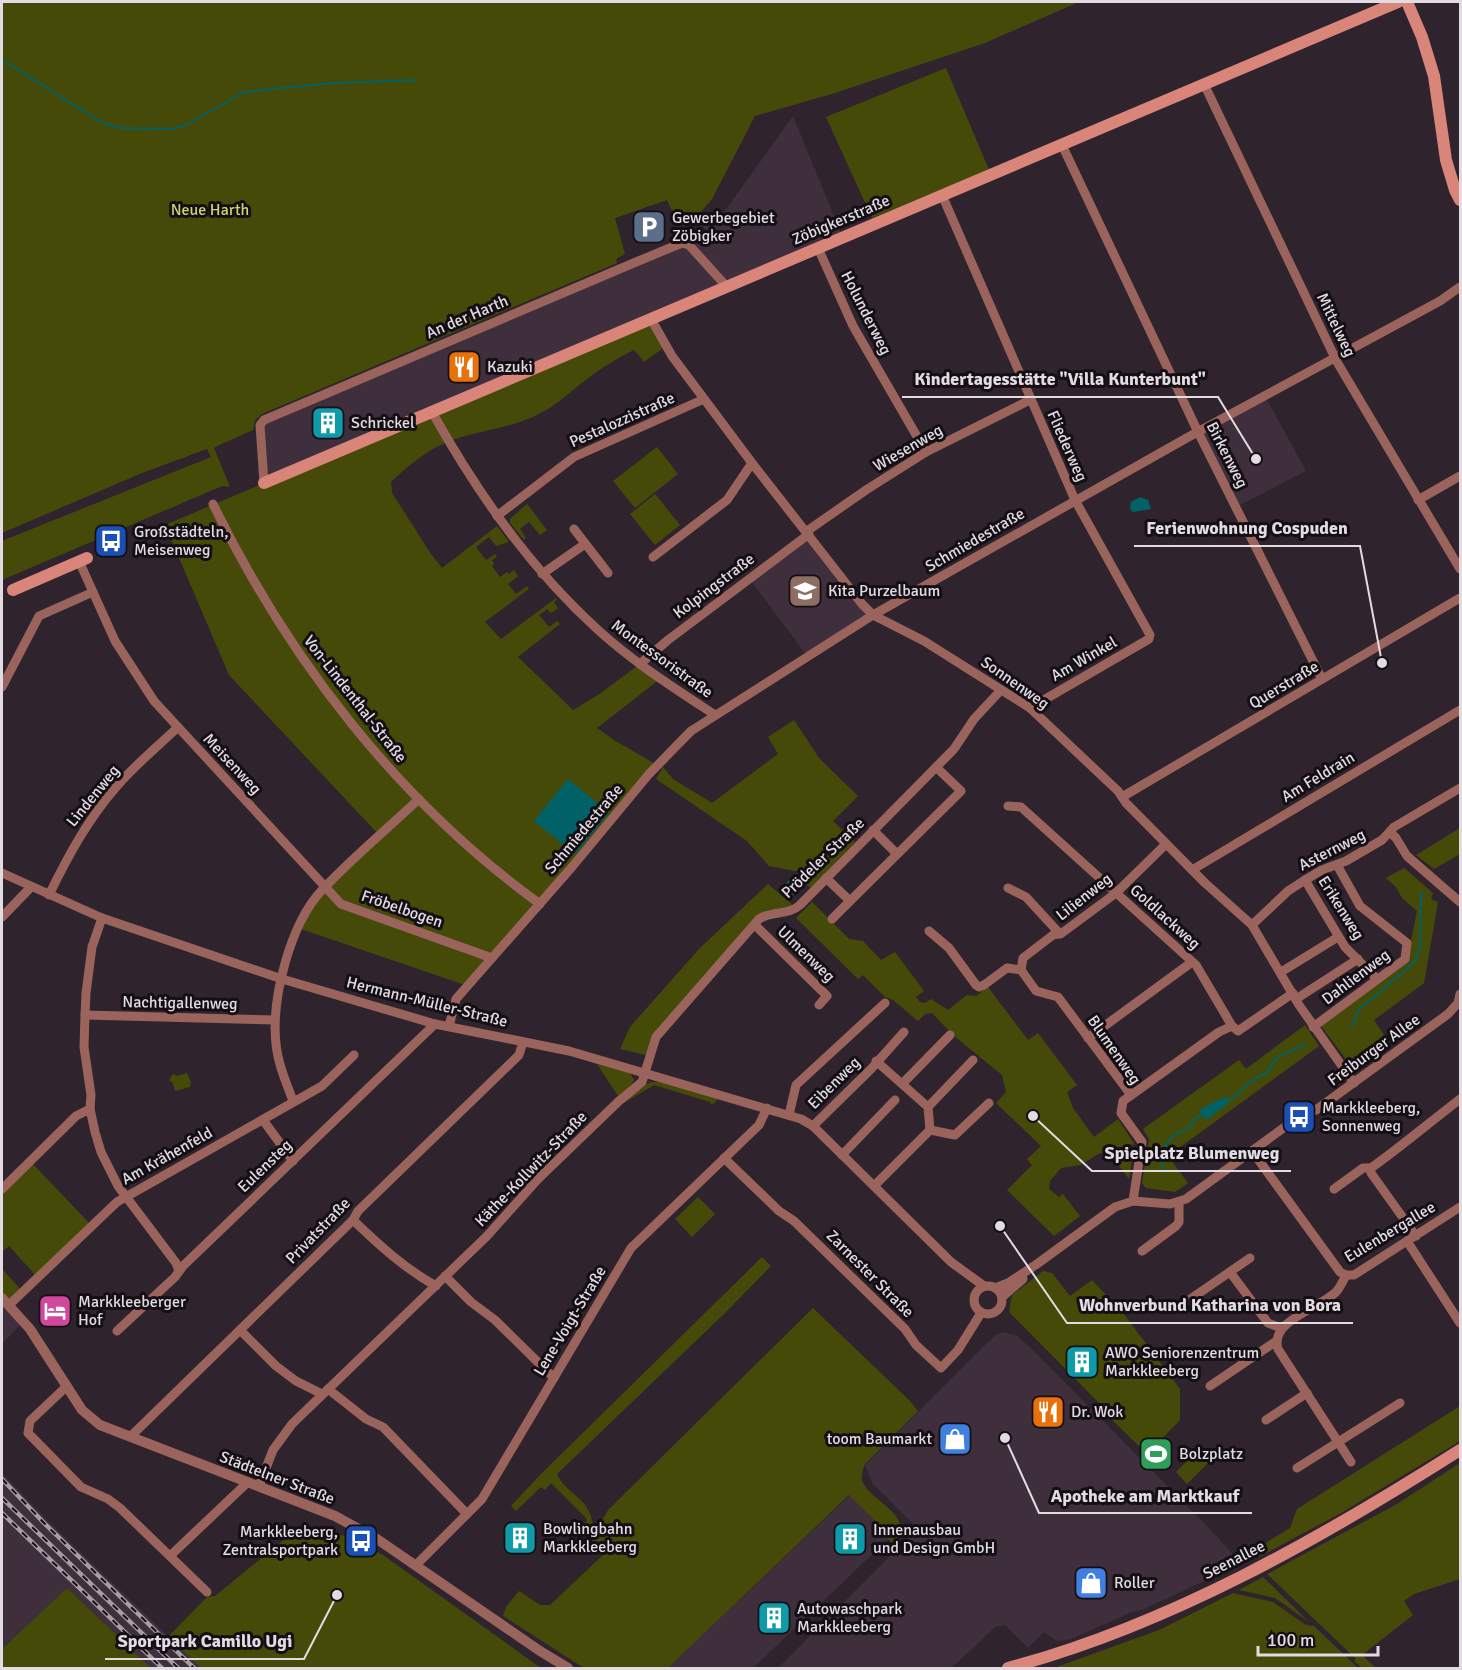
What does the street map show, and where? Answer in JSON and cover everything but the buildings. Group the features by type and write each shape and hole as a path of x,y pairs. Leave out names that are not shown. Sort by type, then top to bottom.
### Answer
{"main road":[{"name":"Zöbigkerstraße","path":"264,483 1398,2"},
{"path":"1407,2 1422,37 1434,76 1446,160 1455,190 1461,200"},
{"path":"13,590 83,560"},
{"name":"Seenallee","path":"1008,1668 1122,1631 1154,1618 1252,1570 1360,1511 1461,1450"}],"street":[{"name":"Mittelweg","path":"1204,84 1335,358 1461,569"},
{"name":"Birkenweg","path":"1062,145 1198,432 1322,679"},
{"name":"Fliederweg","path":"942,195 1075,500 1150,635"},
{"name":"An der Harth","path":"264,483 260,425 264,420 609,273 682,243 689,245 727,287"},
{"name":"Holunderweg","path":"818,248 853,326 926,452"},
{"name":"Schmiedestraße","path":"449,1026 456,999 540,904 649,774 691,731 873,615 1075,500 1440,301 1461,287"},
{"name":"Sonnenweg","path":"651,319 672,356 862,604 873,615 924,641 1030,708 1118,791 1166,844 1252,925 1313,1027 1354,1083"},
{"name":"Pestalozzistraße","path":"497,516 574,457 704,399"},
{"name":"Wiesenweg","path":"808,532 866,490 926,452 1030,400"},
{"name":"Montessoristraße","path":"432,412 467,472 497,516 542,574 597,629 640,664 715,715"},
{"path":"653,557 727,500 752,463"},
{"path":"1418,500 1461,476"},
{"name":"Von-Lindenthal-Straße","path":"213,504 260,592 308,666 366,742 419,799 478,855 540,904"},
{"path":"574,529 608,573"},
{"name":"Kolpingstraße","path":"640,664 808,532"},
{"path":"542,574 585,544"},
{"name":"Meisenweg","path":"83,560 93,592 115,641 133,672 154,701 326,886"},
{"path":"2,687 39,616 93,592"},
{"name":"Querstraße","path":"1122,797 1461,598"},
{"name":"Am Winkel","path":"1030,708 1149,639 1150,635"},
{"name":"Prödeler Straße","path":"646,1073 656,1037 755,925 766,915 794,910 954,749 974,719 1001,690"},
{"name":"Am Feldrain","path":"1192,870 1461,710"},
{"name":"Lindenweg","path":"49,895 68,855 93,816 119,784 177,728"},
{"path":"832,919 961,790 936,767"},
{"name":"Asternweg","path":"1252,925 1288,891 1305,879 1337,865 1382,840 1394,827 1461,788"},
{"path":"293,1101 279,1060 275,1020 279,990 298,927 326,886 419,799"},
{"name":"Goldlackweg","path":"1008,806 1021,807 1192,962 1232,1026"},
{"path":"873,830 897,854"},
{"path":"1390,832 1407,856 1461,902"},
{"name":"Lilienweg","path":"1020,970 1023,958 1116,893 1166,844"},
{"name":"Dahlienweg","path":"1313,1027 1405,959 1407,943 1360,906 1337,865"},
{"name":"Hermann-Müller-Straße","path":"2,873 102,918 282,980 435,1024 569,1051 789,1115 813,1126 951,1262 984,1286"},
{"path":"826,878 850,901"},
{"name":"Erikenweg","path":"1305,879 1338,937 1377,979"},
{"name":"Fröbelbogen","path":"326,886 341,904 492,958"},
{"path":"2,917 31,887"},
{"path":"1008,888 1026,897 1060,934"},
{"path":"102,918 92,947 86,993 84,1047 91,1095 90,1109 101,1152 118,1186 176,1263 179,1271"},
{"name":"Ulmenweg","path":"755,925 827,996 819,1005"},
{"path":"929,932 949,948 979,987 984,986 1007,968 1020,970"},
{"path":"1281,972 1338,937"},
{"path":"1131,1095 1219,1032 1232,1026 1238,1031 1358,959"},
{"path":"1088,1038 1192,962"},
{"name":"Blumenweg","path":"1020,970 1036,991 1058,997 1131,1095 1123,1101 1121,1113 1142,1142 1134,1200"},
{"name":"Freiburger Allee","path":"1179,1203 1299,1117 1316,1110 1354,1083 1448,1014 1460,1001"},
{"path":"789,1115 796,1085 885,1003"},
{"name":"Nachtigallenweg","path":"85,1015 275,1020"},
{"name":"Eulensteg","path":"117,1331 435,1024"},
{"name":"Eibenweg","path":"813,1126 871,1069 876,1060 904,1032"},
{"path":"903,1083 950,1035"},
{"name":"Privatstraße","path":"130,1437 354,1220 356,1212 519,1055 523,1042"},
{"name":"Am Krähenfeld","path":"5,1302 117,1202 322,1086 354,1055"},
{"name":"Eibenweg","path":"876,1060 928,1107"},
{"path":"874,1186 930,1130 928,1107 973,1060"},
{"name":"Käthe-Kollwitz-Straße","path":"259,1486 273,1450 281,1437 488,1236 538,1179 642,1082 646,1073"},
{"path":"1334,1190 1363,1168 1371,1168 1461,1099"},
{"path":"842,1155 895,1100"},
{"path":"930,1130 955,1135 988,1103"},
{"name":"Lene-Voigt-Straße","path":"416,1565 482,1499 631,1248 759,1125 767,1108"},
{"path":"2,1189 76,1116 90,1109"},
{"path":"263,1120 293,1161"},
{"name":"Eulenbergallee","path":"1252,1151 1340,1272 1346,1275 1354,1275 1461,1207"},
{"name":"Zarnester Straße","path":"724,1158 779,1212 802,1229 941,1368 958,1350 981,1313"},
{"path":"1371,1168 1371,1173 1416,1236"},
{"path":"1037,1264 1002,1297 997,1312 988,1315 981,1313 974,1305 974,1294 984,1286 995,1288 1008,1283 1115,1207 1134,1200 1179,1203 1179,1222 1176,1226 1142,1251"},
{"path":"354,1220 397,1261 436,1286"},
{"path":"1407,1241 1461,1323"},
{"path":"1176,1309 1250,1258"},
{"name":"Hermann-Müller-Straße","path":"951,1262 974,1294"},
{"path":"1230,1272 1268,1323 1281,1328"},
{"path":"1210,1386 1275,1342 1281,1328 1336,1292 1346,1275"},
{"path":"445,1276 471,1302 495,1320 554,1378"},
{"path":"995,1288 1002,1297"},
{"name":"Städtelner Straße","path":"5,1302 30,1329 82,1410 100,1425 334,1516 377,1539 540,1652 568,1668"},
{"path":"240,1330 276,1366 296,1381 325,1392 366,1419 383,1427 467,1514"},
{"path":"1275,1342 1351,1462"},
{"path":"67,1386 30,1421 28,1433 81,1487 108,1499 120,1508 207,1592"},
{"path":"1266,1420 1307,1393"},
{"path":"1297,1468 1400,1403"},
{"path":"170,1556 248,1482"}],"shaded area":[{"path":"793,116 843,238 264,483 264,420 687,244 694,237 706,232 702,223 722,215"},
{"path":"1265,396 1306,471 1236,507 1198,432"},
{"name":"Kita Purzelbaum","path":"809,534 873,615 808,657 749,578"},
{"path":"2,1298 24,1321 2,1344"},
{"path":"1003,1332 1017,1336 1033,1350 1239,1561 1204,1581 1142,1610 1132,1612 1071,1639 1057,1641 1044,1632 1028,1648 1005,1625 995,1627 949,1668 778,1668 908,1538 913,1524 873,1484 865,1465 987,1343"},
{"path":"2,1473 48,1521 201,1668 151,1668 67,1588 2,1649"},
{"path":"850,1495 886,1533 888,1539 753,1668 668,1668"}],"green space":[{"name":"Neue Harth","path":"2,2 1079,2 985,43 835,93 755,116 712,199 697,216 684,226 678,224 667,200 615,218 625,254 616,259 617,263 262,414 255,420 253,430 214,448 230,487 222,486 2,580 2,541 211,457 207,449 142,473 2,533"},
{"path":"946,68 989,170 872,218 826,117"},
{"path":"651,319 666,346 644,362 634,350 598,371 539,414 517,423 458,438 439,446 417,459 391,482 392,493 442,568 497,526 509,542 496,546 489,537 476,547 486,560 495,554 497,557 492,560 494,564 492,566 500,577 514,570 518,576 508,584 516,594 527,586 529,589 485,622 501,639 557,599 554,602 558,608 551,613 547,609 539,615 549,627 557,621 560,624 518,657 573,710 640,664 660,679 597,728 657,765 468,986 298,928 321,891 380,836 229,675 165,525"},
{"path":"657,447 678,474 635,508 613,481"},
{"path":"655,494 680,525 655,545 630,514"},
{"path":"527,504 547,530 540,535 529,522 520,529 526,538 524,540 510,523 510,519"},
{"path":"794,720 819,758 858,796 833,821 855,842 811,888 804,883 807,875 805,873 769,866 747,841 656,779 663,767 673,779 712,803 778,754 768,737"},
{"path":"1460,828 1460,854 1434,869 1416,855"},
{"path":"1404,868 1433,893 1431,899 1438,902 1424,983 1374,1020 1384,1035 1349,1063 1321,1026 1407,961 1417,911 1402,898 1396,887 1386,878"},
{"path":"768,884 794,906 768,910 761,915 646,1055 620,1049 630,1027 700,948"},
{"path":"812,902 849,939 863,941 881,960 895,952 924,991 916,997 920,1002 925,1003 931,999 948,1010 967,995 976,996 988,987 1028,1040 1038,1033 1077,1085 1067,1092 1073,1108 1094,1137 1118,1119 1135,1145 1128,1144 1127,1151 1133,1152 1129,1179 1109,1153 1100,1153 1080,1165 1061,1168 1050,1181 1049,1189 1059,1197 1063,1194 1080,1216 1054,1236 1007,1190 1032,1165 1027,1159 1041,1146 996,1103 1006,1092 1002,1075 953,1035 932,1013 925,1014 918,1021 893,1000 885,997 863,975 858,979 796,918"},
{"path":"1305,1025 1319,1046 1168,1156 1188,1183 1175,1192 1146,1188 1142,1183 1149,1139 1143,1129 1239,1060 1246,1069"},
{"path":"597,1064 630,1073 634,1080 632,1084 618,1096"},
{"path":"187,1073 191,1082 190,1087 175,1091 173,1083 169,1080 173,1074 177,1076"},
{"path":"661,1082 718,1099 712,1105 710,1102 654,1085 622,1104 644,1085"},
{"path":"30,1161 92,1226 38,1278 9,1246 2,1252 2,1189"},
{"path":"698,1197 715,1214 692,1237 675,1219"},
{"path":"762,1257 771,1266 557,1474 566,1487 587,1507 593,1524 587,1530 582,1525 587,1521 586,1518 551,1483 545,1490 541,1487 516,1511 511,1506 541,1474"},
{"path":"2,1269 23,1292 9,1305 2,1298"},
{"path":"1043,1271 1052,1273 1070,1296 1092,1280 1123,1313 1180,1389 1180,1420 1147,1454 1009,1312 1012,1295"},
{"path":"813,1308 918,1411 865,1464 862,1474 863,1483 868,1490 897,1518 900,1526 899,1534 893,1543 883,1536 886,1532 849,1495 668,1668 584,1668 503,1616 506,1607 519,1591 540,1605 550,1605 602,1556 601,1550 591,1539 608,1510"},
{"path":"1460,1406 1460,1441 1341,1513 1259,1557 1254,1550 1290,1528 1297,1509"},
{"path":"1198,1450 1209,1462 1187,1484 1176,1472"},
{"path":"1460,1463 1460,1579 1414,1594 1404,1601 1413,1615 1362,1655 1376,1668 1362,1668 1354,1661 1356,1659 1267,1574 1397,1504"},
{"path":"306,1524 324,1539 342,1535 383,1555 541,1668 201,1668 168,1637 207,1597 215,1596 285,1539 291,1539"},
{"path":"1263,1577 1309,1622 1275,1598 1239,1590"},
{"path":"67,1588 151,1668 2,1668 2,1649"},
{"path":"1233,1593 1273,1602 1306,1625 1314,1626 1358,1668 1054,1668 1159,1630"}],"water":[{"path":"1140,497 1148,500 1151,509 1133,512 1130,509 1131,502"},
{"path":"568,779 609,813 575,854 534,821"},
{"path":"805,873 807,875 804,883 789,899 781,889 792,878"},
{"path":"1224,1097 1229,1103 1206,1120 1199,1110"}],"waterway":[{"path":"2,60 103,123 121,128 172,129 184,126 244,92 332,83 416,80"},
{"path":"1352,1027 1359,1009 1415,960 1420,947 1421,892"},
{"path":"1227,1101 1267,1072 1280,1056 1306,1044"},
{"path":"1165,1172 1159,1158 1166,1144 1171,1138 1189,1128 1195,1118 1202,1115"}],"railway":[{"path":"2,1479 45,1524 194,1668"},
{"path":"2,1498 178,1668"},
{"path":"2,1513 162,1668"}],"place":[{"name":"Gewerbegebiet Zöbigker","path":"649,227"},
{"name":"Kazuki","path":"464,367"},
{"name":"Schrickel","path":"328,423"},
{"name":"Kindertagesstätte \"Villa Kunterbunt\"","path":"1256,459"},
{"name":"Großstädteln, Meisenweg","path":"111,541"},
{"name":"Kita Purzelbaum","path":"805,591"},
{"name":"Ferienwohnung Cospuden","path":"1382,663"},
{"name":"Spielplatz Blumenweg","path":"1033,1116"},
{"name":"Markkleeberg, Sonnenweg","path":"1299,1117"},
{"name":"Wohnverbund Katharina von Bora","path":"1000,1226"},
{"name":"Markkleeberger Hof","path":"55,1311"},
{"name":"AWO Seniorenzentrum Markkleeberg","path":"1082,1362"},
{"name":"Dr. Wok","path":"1048,1412"},
{"name":"Apotheke am Marktkauf","path":"1005,1438"},
{"name":"toom Baumarkt","path":"955,1439"},
{"name":"Bolzplatz","path":"1156,1454"},
{"name":"Bowlingbahn Markkleeberg","path":"520,1538"},
{"name":"Innenausbau und Design GmbH","path":"850,1539"},
{"name":"Markkleeberg, Zentralsportpark","path":"361,1541"},
{"name":"Roller","path":"1091,1583"},
{"name":"Sportpark Camillo Ugi","path":"337,1595"},
{"name":"Autowaschpark Markkleeberg","path":"774,1618"}]}
